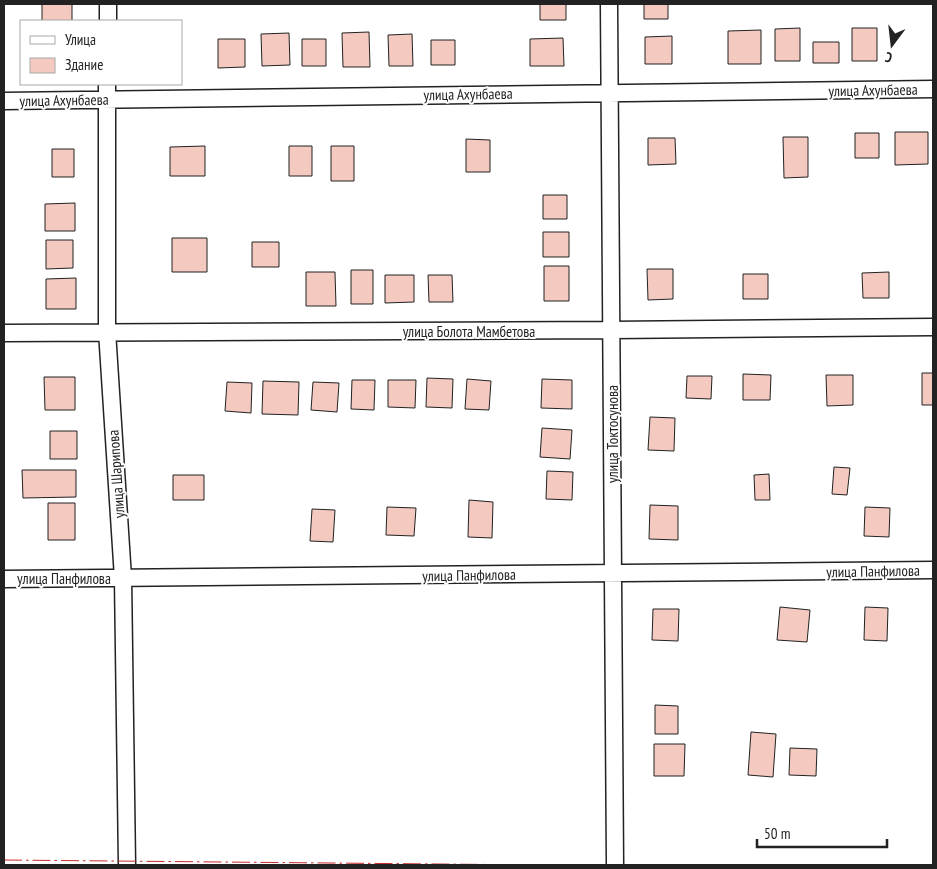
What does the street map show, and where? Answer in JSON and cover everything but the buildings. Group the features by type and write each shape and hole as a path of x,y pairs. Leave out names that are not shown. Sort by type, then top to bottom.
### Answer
{"street":[{"path":"108,4 108,20"},
{"name":"улица Токтосунова","path":"610,4 615,865"},
{"name":"улица Ахунбаева","path":"4,101 107,92 610,92 933,89"},
{"name":"улица Шарипова","path":"107,92 106,331 123,578 127,865"},
{"name":"улица Болота Мамбетова","path":"4,333 933,327"},
{"name":"улица Панфилова","path":"4,578 933,570"}],"power":[{"path":"4,860 544,865"}]}
